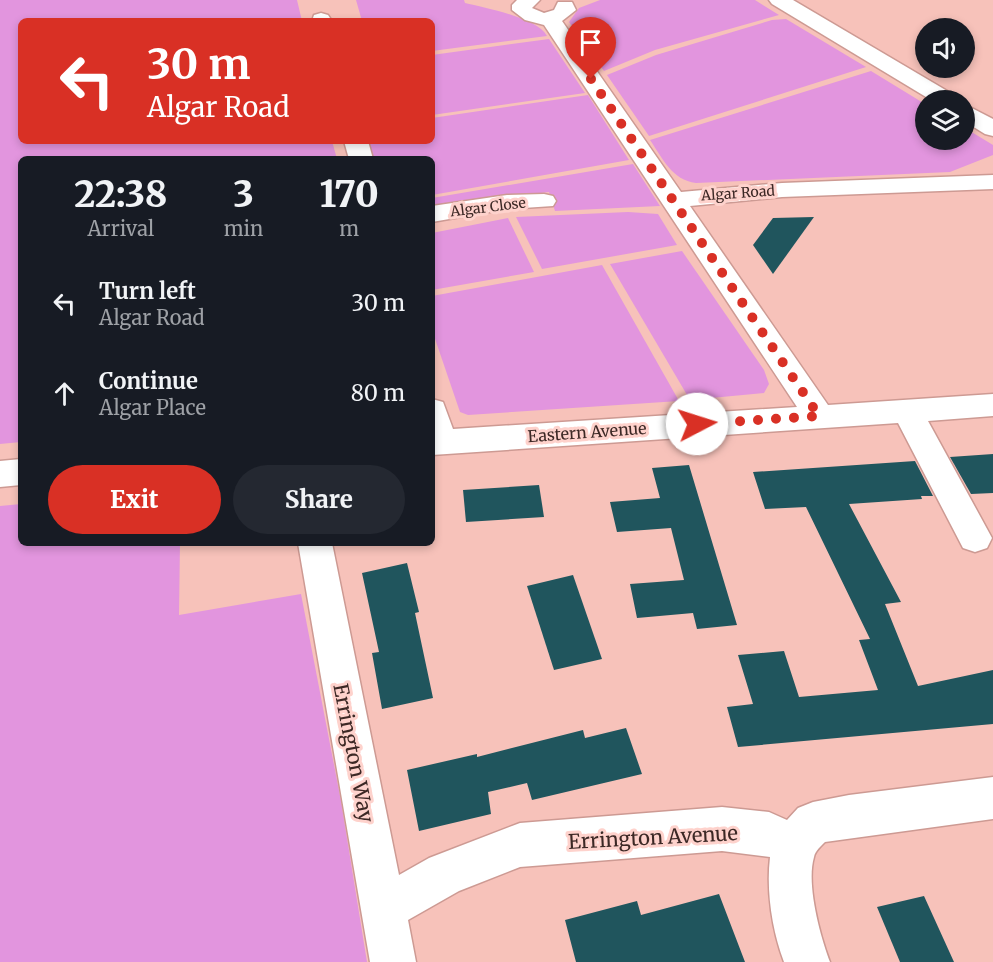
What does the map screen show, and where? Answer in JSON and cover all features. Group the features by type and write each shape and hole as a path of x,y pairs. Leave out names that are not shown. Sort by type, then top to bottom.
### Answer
{"street":[{"path":"530,0 522,5 524,13 538,18 553,9 673,200"},
{"path":"779,0 929,90"},
{"path":"975,118 993,129"},
{"name":"Algar Road","path":"819,416 673,200 783,190 993,182"},
{"name":"Algar Close","path":"435,214 507,202 544,201"},
{"name":"Eastern Avenue","path":"436,442 993,405"},
{"path":"907,410 975,538"},
{"path":"0,474 18,472"},
{"name":"Errington Way","path":"316,546 393,962"},
{"path":"807,962 802,950 789,882 792,846 813,823 993,798"},
{"name":"Errington Avenue","path":"384,908 445,874 520,845 722,829 769,834 792,846"}],"shaded area":[{"path":"0,0 297,0 301,18 18,18 18,144 333,144 336,156 18,156 18,442 0,444"},
{"path":"356,0 464,0 465,3 523,19 542,30 547,36 435,51 435,18 361,18"},
{"path":"600,0 755,0 779,15 655,50 604,71 569,22 579,8"},
{"path":"786,19 866,67 649,136 607,75 656,55 772,20"},
{"path":"549,39 585,93 435,115 435,55"},
{"path":"871,71 915,98 915,150 975,150 975,134 993,145 993,155 950,172 696,183 674,173 650,140"},
{"path":"588,95 629,160 435,194 435,156 373,156 369,144 435,144 435,118"},
{"path":"633,164 660,206 555,211 549,192 435,206 435,197"},
{"path":"628,212 658,214 677,245 542,269 516,217"},
{"path":"508,218 534,272 435,289 435,232"},
{"path":"682,251 764,370 769,384 764,393 690,400 610,264"},
{"path":"602,265 679,401 468,415 460,412 435,339 435,295"},
{"path":"18,504 18,546 180,546 179,615 301,594 341,801 367,962 0,962 0,506"}],"building":[{"path":"814,217 773,274 753,245 773,218"},
{"path":"993,454 993,493 971,494 950,457"},
{"path":"915,461 933,496 921,496 922,499 849,504 901,602 885,604 918,686 993,670 993,724 738,747 727,707 753,704 738,655 784,651 799,697 878,690 859,640 870,639 806,507 765,509 753,472"},
{"path":"689,465 737,625 697,629 693,613 637,618 630,584 684,580 671,528 617,532 610,502 660,498 652,468"},
{"path":"539,485 544,517 466,522 463,490"},
{"path":"407,563 419,612 415,613 433,698 382,709 372,653 379,652 362,573"},
{"path":"573,575 602,659 554,670 527,586"},
{"path":"626,728 642,774 532,800 527,783 488,792 491,814 419,831 407,770 477,754 477,757 583,730 585,738"},
{"path":"719,894 745,962 576,962 565,920 637,901 641,915"},
{"path":"924,896 954,962 900,962 877,907"}],"route":[{"path":"591,79 819,416 697,424"}]}
